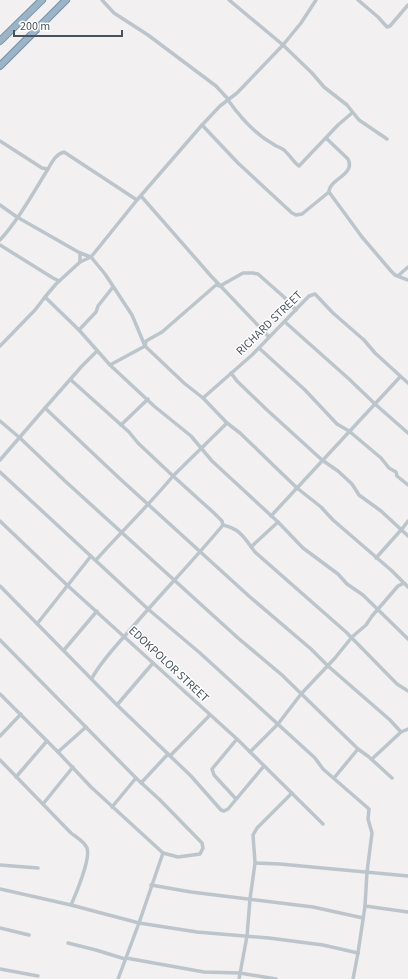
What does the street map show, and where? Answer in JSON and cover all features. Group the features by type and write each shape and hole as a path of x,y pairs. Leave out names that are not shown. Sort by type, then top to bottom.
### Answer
{"highway":[{"path":"0,41 42,0"},
{"path":"0,66 66,0"}],"street":[{"path":"102,0 114,13 148,35 216,86 236,112 252,128 285,151 298,166 301,165 338,125 352,113"},
{"path":"229,0 284,45 324,87 347,105 352,113 367,126 386,139"},
{"path":"0,346 35,310 59,281 80,262 91,257 137,200 202,125 220,106 237,93 284,45 316,0"},
{"path":"358,0 387,27 390,26 408,6"},
{"path":"202,125 238,163 296,215 302,214 329,192 330,187 349,169 350,163 348,160 326,138"},
{"path":"0,141 42,168 48,169"},
{"path":"0,240 8,231 56,157 64,152 137,200"},
{"path":"329,192 378,257 394,274 408,280"},
{"path":"141,196 220,286 269,337"},
{"path":"0,205 17,217 80,253 91,257 132,315 145,346 226,422 240,433 297,488 408,587"},
{"path":"0,246 59,281"},
{"path":"80,253 80,262"},
{"path":"398,276 408,267"},
{"path":"110,365 145,346 146,341 162,332 216,285 220,286 243,273 258,274 288,300 296,310"},
{"path":"79,330 96,312 98,306 113,287"},
{"name":"RICHARD STREET","path":"202,398 259,348 309,296 316,294 333,313 364,340 400,377"},
{"path":"45,297 79,330 110,365 148,398 154,406 191,436 212,461 278,522 303,548 338,574 347,584 363,595 408,639"},
{"path":"285,322 408,433"},
{"path":"259,348 305,390 337,424 380,458 408,485"},
{"path":"0,460 82,366 97,351"},
{"path":"231,373 245,390 322,460 338,471 352,484 359,495 380,511 408,536"},
{"path":"271,516 400,377 408,383"},
{"path":"71,380 214,513 222,521 223,525"},
{"path":"121,425 148,398"},
{"path":"45,408 118,477 250,597 390,720 401,732"},
{"path":"0,421 174,580 264,661 282,675 358,748 392,778"},
{"path":"96,560 121,531 226,422"},
{"path":"0,472 148,609 200,653 278,724 334,778 369,809 368,819 372,834 367,872 365,906 353,979"},
{"name":"EDOKPOLOR STREET","path":"0,521 67,585 237,739 322,824"},
{"path":"376,558 402,530 408,521"},
{"path":"251,547 278,522"},
{"path":"223,525 232,527 249,542 251,547 352,637 397,684 408,691"},
{"path":"92,678 100,665 148,609 201,552 223,525"},
{"path":"37,624 91,556"},
{"path":"250,752 278,724 301,694 328,666 352,637 366,625 398,586 404,583"},
{"path":"0,586 117,705 191,776 221,810 224,811 228,809 264,766"},
{"path":"64,650 97,611"},
{"path":"0,640 136,778 198,838 202,843 203,848 200,854 178,857 163,853 112,806 0,694"},
{"path":"117,705 153,663"},
{"path":"0,736 21,714"},
{"path":"142,783 210,715"},
{"path":"58,752 86,727"},
{"path":"372,759 401,732 408,728"},
{"path":"236,799 214,775 212,769 237,739"},
{"path":"16,777 47,741"},
{"path":"334,778 358,748"},
{"path":"0,760 71,833 84,843 87,849 88,858 71,905"},
{"path":"43,804 73,767"},
{"path":"112,806 136,778"},
{"path":"239,979 247,936 255,863 253,835 257,828 292,794"},
{"path":"118,979 163,853"},
{"path":"255,863 408,876"},
{"path":"0,865 38,868"},
{"path":"151,885 191,892 313,907 363,918"},
{"path":"0,889 71,905 139,923 197,932 269,938 323,945 358,953"},
{"path":"365,906 408,912"},
{"path":"0,928 29,935"},
{"path":"68,943 126,958 204,972 240,973 276,979"},
{"path":"0,969 38,976"}]}
